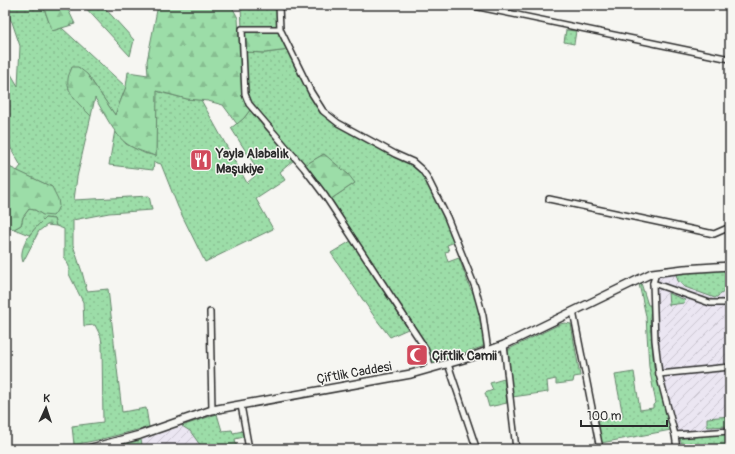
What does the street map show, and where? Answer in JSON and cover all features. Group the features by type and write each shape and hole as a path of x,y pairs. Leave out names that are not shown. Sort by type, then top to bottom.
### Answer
{"street":[{"path":"279,5 280,29 311,92 324,111 338,123 395,154 413,162 425,172 447,217 475,287 483,316 488,351"},
{"path":"470,5 730,59"},
{"path":"280,29 242,29 246,99 253,110 300,163 325,196 424,348 431,369"},
{"path":"549,199 714,234 730,227"},
{"name":"Çiftlik Caddesi","path":"88,449 140,435 212,410 431,369 504,345 652,273 730,266"},
{"path":"656,273 653,282 655,340 659,374 677,449"},
{"path":"653,282 710,303 730,303"},
{"path":"573,311 600,449"},
{"path":"210,312 212,410"},
{"path":"504,345 516,449"},
{"path":"448,364 476,448"},
{"path":"659,374 730,368"},
{"path":"241,405 250,449"},
{"path":"674,435 730,431"}],"shaded area":[{"path":"730,267 730,449 680,449 663,388 656,320 654,285 656,275"},
{"path":"182,426 190,431 203,449 143,449 141,440"}],"green space":[{"path":"5,5 43,5 52,31 62,28 126,87 115,115 87,74 68,89 91,116 77,177 74,200 149,196 152,210 109,213 73,220 73,245 87,291 108,289 122,412 146,408 149,427 74,445 72,426 103,422 101,337 95,325 84,326 83,302 69,274 69,266 64,257 64,229 56,226 54,219 45,218 29,235 14,229 21,225 23,217 29,209 35,210 43,215 52,187 17,171 21,166 5,138 5,64 18,86 20,46 12,22 5,12"},
{"path":"43,5 66,5 75,24 52,31"},
{"path":"83,5 102,5 134,40 130,56"},
{"path":"158,5 231,5 238,18 243,97 250,110 237,124 223,105 208,101 187,99 157,91 156,156 127,144 118,135 95,98 91,116 79,104 69,90 68,76 72,67 78,67 87,74 115,115 126,87 128,72 148,75 147,61"},
{"path":"241,5 279,5 280,29 242,29"},
{"path":"566,30 576,31 574,44 564,42"},
{"path":"245,31 275,31 282,37 289,50 265,53 245,52"},
{"path":"289,50 313,101 321,111 412,164 425,176 455,242 447,245 449,251 445,252 448,262 459,258 470,288 476,298 485,346 432,364 427,346 331,199 355,183 324,154 305,165 251,101 247,89 245,52 265,53"},
{"path":"156,91 187,99 201,100 247,183 256,175 254,164 231,128 244,118 250,110 294,160 280,172 285,180 256,199 273,229 205,262 178,207 161,164 154,162 153,170 109,165 115,130 126,144 144,153 156,156"},
{"path":"324,154 348,174 355,183 331,199 305,165"},
{"path":"5,165 52,187 58,199 59,206 53,216 43,215 35,210 29,209 23,217 21,225 14,229 5,226"},
{"path":"45,218 54,219 56,226 47,225 39,231 23,262 22,250 28,238"},
{"path":"351,241 408,329 390,337 331,253"},
{"path":"730,267 730,300 727,300 724,292 715,298 685,287 678,281 675,271"},
{"path":"641,283 648,305 653,305 650,316 654,368 671,430 601,443 598,421 623,416 615,375 634,372 640,410 653,408 653,405 656,403 649,367 646,316 639,284"},
{"path":"668,293 685,300 684,303 669,305"},
{"path":"560,324 571,324 580,376 574,377 573,382 556,384 556,379 547,381 548,392 512,397 507,350"},
{"path":"504,379 507,403 489,407 485,393 493,390 490,383"},
{"path":"217,414 222,431 232,430 233,433 243,431 244,437 235,439 237,449 203,449 190,431 182,426"},
{"path":"730,416 730,426 707,427 707,418"},
{"path":"730,433 730,449 683,449 680,438"},
{"path":"141,440 143,449 106,449"}],"place":[{"name":"Yayla Alabalık Maşukiye","path":"201,160"},
{"name":"Çiftlik Camii","path":"417,355"}]}
